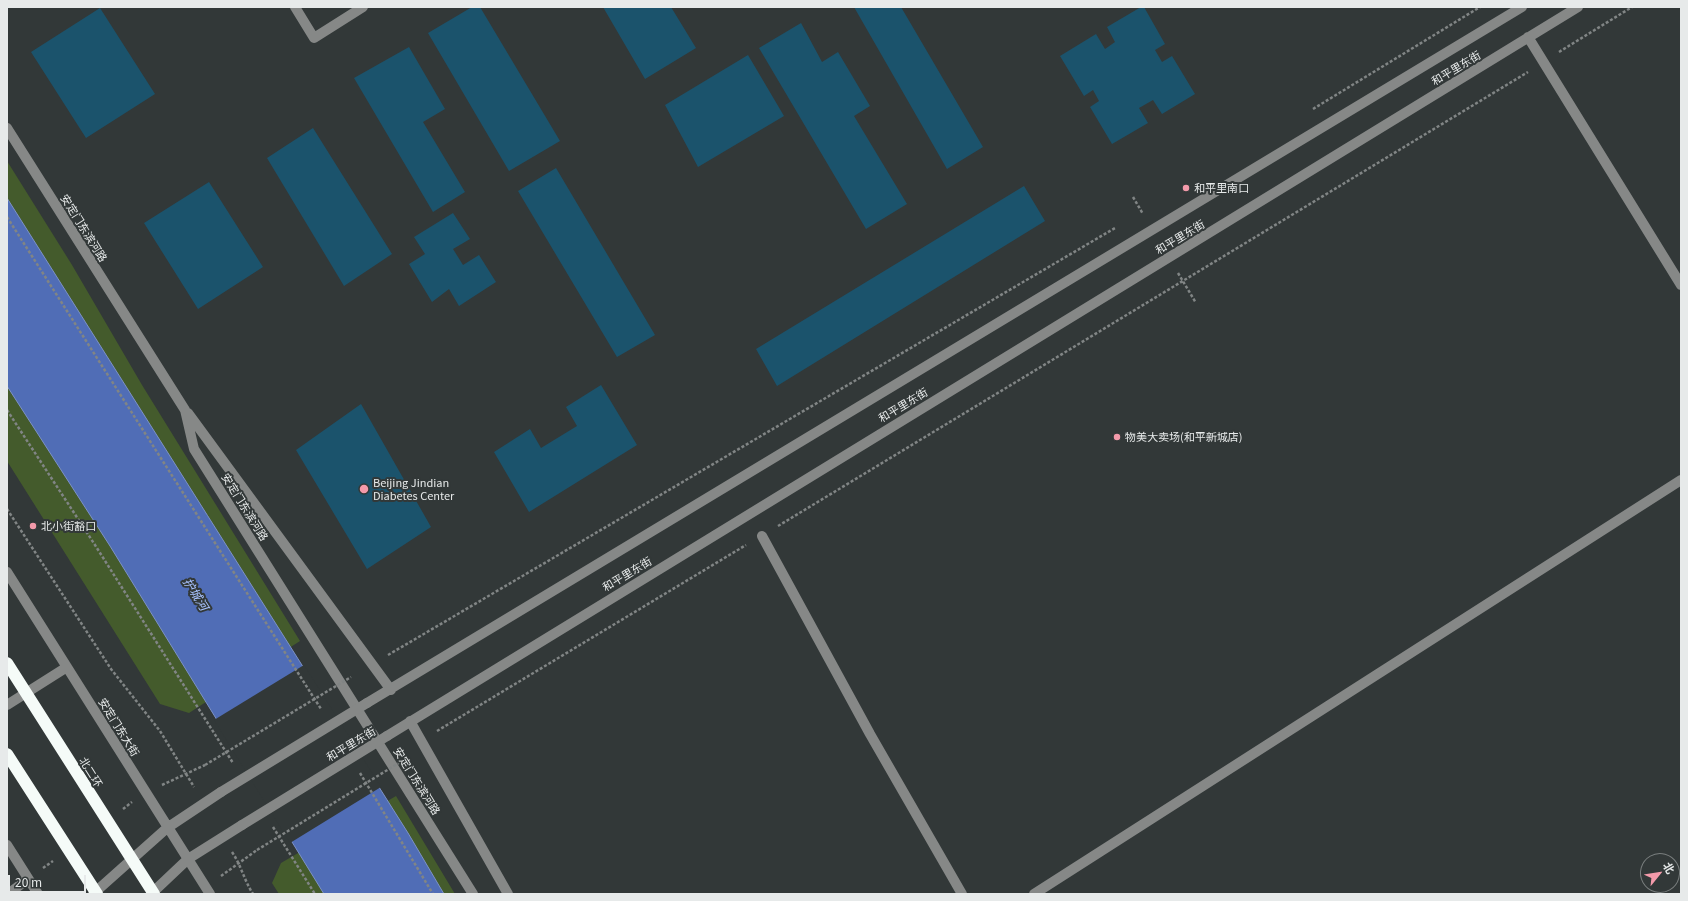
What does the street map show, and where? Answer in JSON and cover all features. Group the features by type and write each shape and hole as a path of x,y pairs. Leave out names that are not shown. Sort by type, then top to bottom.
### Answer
{"highway":[{"name":"北二环","path":"7,663 154,894"},
{"path":"7,754 97,894"}],"street":[{"path":"295,7 314,38 363,7"},
{"name":"和平里东街","path":"93,894 167,828 204,803 366,703 391,690 1522,7"},
{"name":"和平里东街","path":"151,894 188,859 242,825 1578,7"},
{"path":"1528,38 1681,285"},
{"name":"安定门东滨河路","path":"7,128 186,410 194,449 473,894"},
{"path":"186,410 391,690"},
{"path":"1034,894 1681,480"},
{"path":"762,536 870,734 962,894"},
{"name":"安定门东大街","path":"7,572 208,891"},
{"path":"7,705 67,667"},
{"path":"410,721 508,894"},
{"path":"7,845 38,894"},
{"path":"8,894 28,879"}],"path":[{"path":"1312,110 1480,7"},
{"path":"208,891 257,850 402,761 421,740 1183,282 1632,7"},
{"path":"1142,212 1148,209"},
{"path":"7,217 321,709"},
{"path":"205,765 372,664 1121,225"},
{"path":"7,410 95,545 235,766"},
{"path":"7,508 111,669 160,731 204,803"},
{"path":"358,769 433,894"},
{"path":"269,820 315,894"},
{"path":"223,837 240,863 245,882 253,894"}],"green space":[{"path":"7,161 72,265 142,385 300,641 189,713 160,704 7,461"},
{"path":"396,796 455,894 279,894 272,883 281,863"}],"water":[{"name":"护城河","path":"7,198 408,833 444,894 324,894 110,546 7,386"}],"pier":[{"path":"304,665 381,787 290,843 214,720"}],"building":[{"path":"472,7 480,7 560,141 509,171 428,33"},
{"path":"603,7 671,7 696,48 645,79"},
{"path":"854,7 901,7 983,147 947,169"},
{"path":"1141,7 1144,7 1165,44 1155,50 1162,62 1172,56 1195,94 1162,114 1153,100 1139,108 1148,123 1112,144 1090,107 1099,101 1093,90 1084,96 1060,56 1096,34 1105,49 1115,42 1107,27"},
{"path":"100,8 155,94 86,138 31,52"},
{"path":"801,23 822,62 838,52 870,106 854,116 907,204 866,229 759,48"},
{"path":"409,47 445,109 423,122 465,192 433,212 354,78"},
{"path":"748,55 784,116 698,167 665,105"},
{"path":"313,128 392,254 344,286 267,158"},
{"path":"556,168 655,335 617,357 518,191"},
{"path":"209,182 263,267 198,309 144,223"},
{"path":"1024,186 1045,221 777,386 756,349"},
{"path":"453,213 470,239 453,249 463,265 479,255 496,282 459,306 449,289 432,302 409,264 425,254 414,237"},
{"path":"601,385 637,445 529,512 494,452 530,429 541,448 577,426 566,407"},
{"name":"Beijing Jindian Diabetes Center","path":"361,404 431,527 367,569 296,450"}],"place":[{"name":"和平里南口","path":"1186,188"},
{"name":"物美大卖场(和平新城店)","path":"1117,437"},
{"name":"Beijing Jindian Diabetes Center","path":"364,489"},
{"name":"北小街豁口","path":"33,526"}]}
